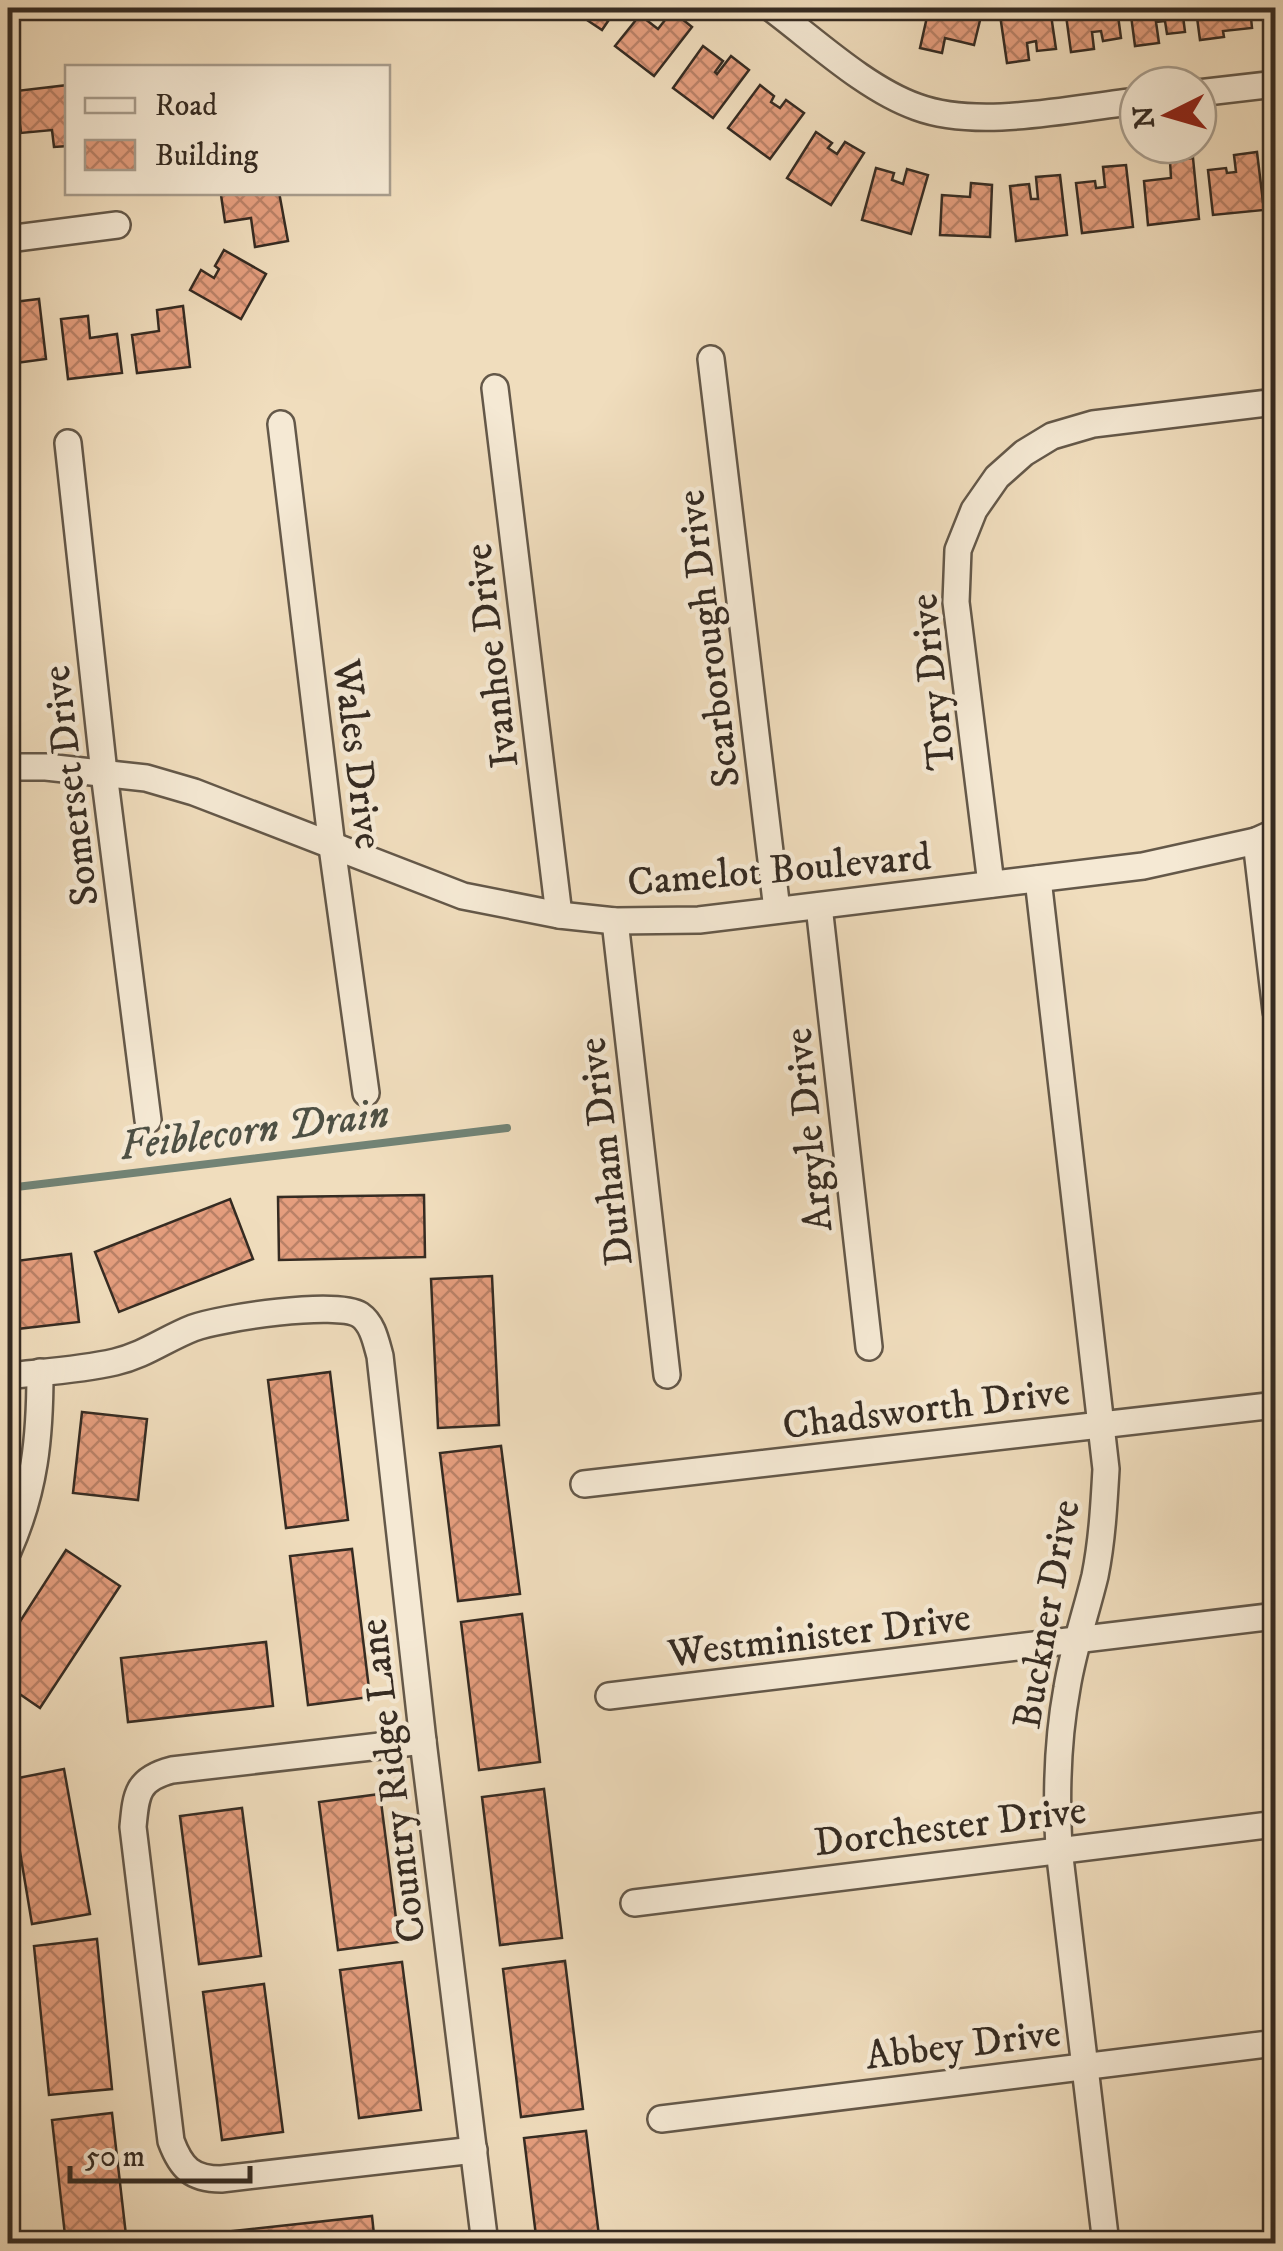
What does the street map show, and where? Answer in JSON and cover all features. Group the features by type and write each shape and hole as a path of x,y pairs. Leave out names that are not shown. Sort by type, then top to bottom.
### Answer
{"street":[{"path":"770,8 864,78 918,108 994,116 1118,102"},
{"path":"1218,91 1276,84"},
{"path":"8,238 117,225"},
{"name":"Scarborough Drive","path":"711,359 777,910"},
{"name":"Ivanhoe Drive","path":"495,388 559,915"},
{"name":"Tory Drive","path":"990,884 956,602 958,550 974,510 997,477 1024,453 1052,436 1093,424 1276,402"},
{"name":"Wales Drive","path":"280,424 366,1093"},
{"name":"Somerset Drive","path":"68,444 148,1120"},
{"name":"Camelot Boulevard","path":"8,767 46,767 146,778 194,792 462,896 559,915 615,921 699,920 1143,866 1266,837"},
{"path":"1266,837 1276,1012"},
{"name":"Buckner Drive","path":"1038,879 1106,1469 1095,1574 1067,1686 1058,1744 1056,1796 1058,1849 1106,2244"},
{"name":"Argyle Drive","path":"819,906 869,1347"},
{"name":"Durham Drive","path":"615,921 667,1375"},
{"name":"Country Ridge Lane","path":"40,1372 131,1358 215,1321 340,1308 360,1315 373,1330 380,1356 485,2244"},
{"path":"8,1376 40,1372 36,1462 8,1551"},
{"name":"Chadsworth Drive","path":"584,1484 1276,1406"},
{"name":"Westminister Drive","path":"610,1696 1276,1616"},
{"path":"423,1740 172,1770 155,1774 140,1788 133,1827 171,2141 178,2159 204,2179 474,2150"},
{"name":"Dorchester Drive","path":"634,1903 1276,1824"},
{"name":"Abbey Drive","path":"661,2118 1276,2043"}],"building":[{"path":"569,8 617,8 602,30"},
{"path":"929,8 983,8 974,45 945,38 942,53 920,48"},
{"path":"999,8 1050,8 1056,49 1037,51 1036,41 1027,43 1029,60 1007,63"},
{"path":"1065,8 1117,8 1121,38 1103,41 1101,31 1092,32 1094,49 1071,52"},
{"path":"1130,8 1182,8 1185,32 1167,34 1165,21 1156,22 1159,43 1135,46"},
{"path":"1250,8 1252,28 1223,31 1224,37 1200,40 1196,10"},
{"path":"672,11 692,27 654,76 615,46 640,15 658,29"},
{"path":"703,46 723,61 717,74 731,56 749,70 713,118 673,88"},
{"path":"65,85 65,146 54,147 52,130 21,133 16,91"},
{"path":"760,85 774,96 771,102 780,108 786,100 804,113 770,159 728,128"},
{"path":"816,132 832,143 828,148 837,154 845,142 864,153 831,205 787,178"},
{"path":"1257,152 1264,210 1213,215 1208,170 1226,168 1227,173 1236,172 1234,155"},
{"path":"1126,165 1133,227 1082,233 1076,183 1095,181 1096,188 1105,187 1103,167"},
{"path":"1170,165 1194,165 1199,219 1148,225 1144,181 1171,178"},
{"path":"876,168 894,173 892,180 903,184 907,169 928,175 911,234 862,220"},
{"path":"1060,175 1067,235 1016,241 1010,186 1029,184 1031,199 1038,199 1036,177"},
{"path":"971,183 992,185 990,237 940,235 942,195 970,197"},
{"path":"221,195 280,195 288,241 255,247 251,218 225,222"},
{"path":"224,250 266,274 241,319 190,290 201,270 214,278 219,269 215,266"},
{"path":"39,299 46,359 8,364 8,324 16,323 13,302"},
{"path":"183,306 190,367 137,373 132,335 159,331 157,310"},
{"path":"88,316 90,338 117,334 122,373 68,379 61,319"},
{"path":"424,1195 425,1257 279,1260 278,1197"},
{"path":"230,1199 253,1259 119,1312 95,1252"},
{"path":"71,1254 79,1322 8,1330 8,1262"},
{"path":"492,1276 499,1425 438,1428 431,1279"},
{"path":"330,1372 348,1520 286,1528 268,1380"},
{"path":"82,1412 147,1419 138,1500 73,1493"},
{"path":"501,1446 520,1594 458,1601 440,1453"},
{"path":"352,1549 370,1697 308,1705 290,1556"},
{"path":"66,1550 120,1586 40,1708 8,1686 8,1640"},
{"path":"522,1614 540,1762 479,1770 461,1622"},
{"path":"266,1642 273,1706 128,1722 121,1658"},
{"path":"64,1769 90,1914 32,1924 8,1780"},
{"path":"544,1789 562,1938 500,1945 482,1797"},
{"path":"380,1794 399,1942 338,1950 319,1802"},
{"path":"242,1808 261,1956 199,1964 180,1816"},
{"path":"97,1939 112,2089 49,2095 34,1946"},
{"path":"565,1961 583,2109 521,2117 503,1969"},
{"path":"402,1962 421,2110 359,2118 340,1970"},
{"path":"264,1984 283,2132 222,2140 203,1992"},
{"path":"112,2113 127,2244 66,2244 52,2120"},
{"path":"586,2131 600,2244 537,2244 524,2138"},
{"path":"372,2216 375,2244 224,2244 223,2232"}],"waterway":[{"name":"Feiblecorn Drain","path":"8,1188 507,1128"}]}
